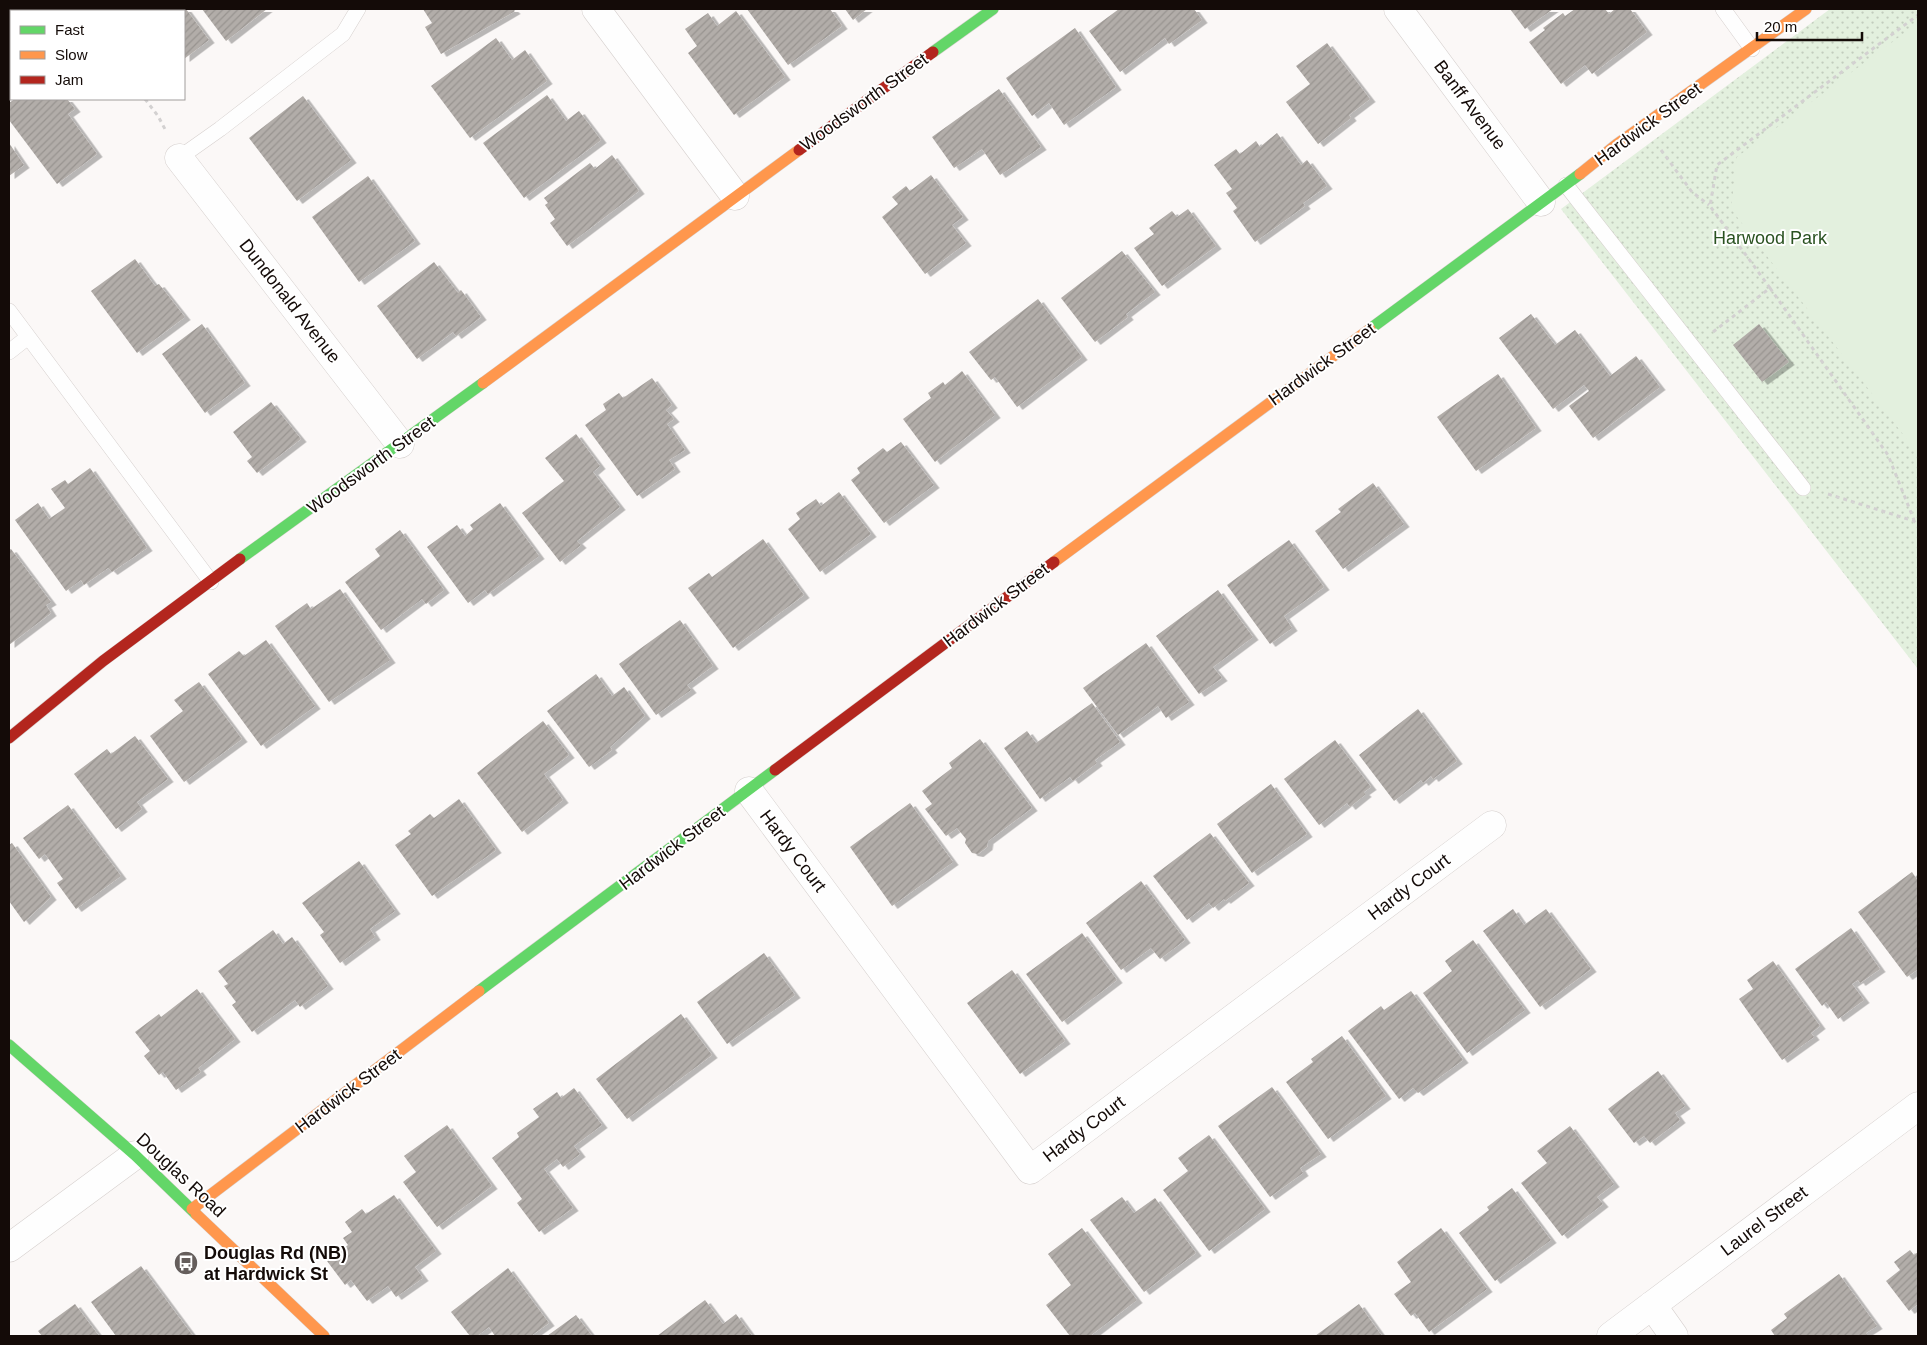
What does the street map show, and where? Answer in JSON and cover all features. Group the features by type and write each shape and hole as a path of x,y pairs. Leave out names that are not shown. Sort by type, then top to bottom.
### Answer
{"street":[{"path":"596,9 735,196"},
{"name":"Woodsworth Street","path":"9,738 61,694 211,582 735,196 993,9"},
{"name":"Banff Avenue","path":"1398,9 1541,202"},
{"name":"Hardwick Street","path":"192,1209 466,1000 1033,578 1566,185 1616,145 1806,9"},
{"name":"Dundonald Avenue","path":"180,158 400,444"},
{"name":"Hardy Court","path":"749,791 1030,1170 1492,825"},
{"name":"Douglas Road","path":"9,1046 135,1155 324,1336"},
{"name":"Laurel Street","path":"1611,1336 1918,1106"},
{"path":"9,1248 135,1155"},
{"path":"1652,1306 1674,1336"}],"lane":[{"path":"180,158 343,34 358,9"},
{"path":"1723,9 1752,49"},
{"path":"1566,185 1803,488"},
{"path":"9,311 211,582"},
{"path":"9,352 28,337"}],"path":[{"path":"1710,206 1717,165 1918,15"},
{"path":"1659,147 1692,192 1710,206 1888,455 1914,521 1918,526"},
{"path":"1708,335 1770,288"},
{"path":"1819,491 1914,521"}],"green space":[{"name":"Harwood Park","path":"1830,9 1918,9 1918,669 1561,209"},
{"path":"1918,23 1918,454 1731,209 1737,157"}],"building":[{"path":"186,9 209,40 185,58 185,10 102,10"},
{"path":"202,9 267,9 226,41"},
{"path":"423,9 513,9 515,11 441,54 425,27 432,23"},
{"path":"747,9 830,9 842,26 788,65"},
{"path":"845,9 867,9 853,20"},
{"path":"1119,9 1194,9 1202,20 1169,44 1165,38 1120,72 1089,31"},
{"path":"1510,9 1553,9 1525,29"},
{"path":"1575,9 1605,9 1609,14 1615,9 1630,9 1647,32 1592,74 1585,65 1561,84 1529,42 1545,30 1543,28 1563,13 1565,16"},
{"path":"736,11 785,77 734,115 688,53 697,46 685,29 708,13 717,26"},
{"path":"1075,28 1116,87 1064,125 1049,103 1032,116 1006,78"},
{"path":"496,38 512,60 525,50 547,81 470,138 431,86"},
{"path":"1327,43 1370,99 1349,115 1351,118 1318,144 1286,102 1310,84 1296,66"},
{"path":"999,89 1041,147 1000,175 982,149 954,168 932,137"},
{"path":"547,95 566,121 579,111 601,140 524,198 483,143"},
{"path":"303,96 351,160 297,201 249,138"},
{"path":"14,100 68,100 75,109 68,114 97,154 57,184 9,120 9,103"},
{"path":"1277,133 1301,165 1307,160 1327,186 1303,203 1305,206 1255,242 1233,211 1237,208 1226,193 1232,189 1214,165 1236,149 1240,154 1256,141 1260,147"},
{"path":"9,143 24,165 9,176"},
{"path":"612,155 639,191 567,246 550,223 555,219 545,205 548,203 544,198 590,163 595,169"},
{"path":"931,175 963,217 952,225 966,243 925,274 882,217 898,204 892,197 906,186 910,191"},
{"path":"368,176 415,241 359,282 312,217"},
{"path":"1188,209 1216,246 1162,286 1134,248 1154,234 1149,228 1172,211 1177,217"},
{"path":"1122,251 1155,292 1126,314 1128,317 1095,342 1061,298"},
{"path":"135,259 155,286 159,284 185,317 137,353 91,291"},
{"path":"434,262 458,293 461,290 481,317 456,336 453,332 417,359 377,306"},
{"path":"1038,299 1082,357 1017,407 995,377 991,380 969,352"},
{"path":"1531,314 1555,345 1575,330 1610,376 1636,356 1660,387 1593,438 1569,406 1589,391 1584,385 1553,409 1499,338"},
{"path":"202,324 245,383 205,413 162,354"},
{"path":"1759,324 1789,362 1762,382 1733,345"},
{"path":"962,371 995,415 935,462 903,419 931,398 928,393 943,382 945,385"},
{"path":"1498,374 1536,428 1476,471 1437,417"},
{"path":"652,378 672,405 666,410 674,419 667,424 685,450 669,460 675,469 637,496 585,425 606,410 603,404 619,393 623,398"},
{"path":"271,402 301,439 257,473 247,461 252,457 233,432"},
{"path":"576,434 600,466 593,472 620,507 577,541 581,545 560,562 522,513 564,481 545,458"},
{"path":"901,442 934,485 884,523 851,480 860,473 857,468 883,448 887,452"},
{"path":"90,468 147,548 112,572 108,568 84,585 81,580 66,591 15,520 38,503 49,519 65,508 51,489 65,480 68,484"},
{"path":"1373,483 1404,524 1343,569 1315,531 1341,512 1338,509"},
{"path":"839,492 871,534 820,572 788,529 800,519 796,513 816,499 821,506"},
{"path":"500,503 539,556 488,594 485,590 468,603 427,547 457,525 465,536 473,529 470,525"},
{"path":"400,530 444,590 426,604 422,599 381,630 345,582 380,556 375,549"},
{"path":"763,539 804,595 733,648 688,588 709,573 712,577"},
{"path":"1289,540 1324,587 1284,616 1292,628 1270,644 1227,585"},
{"path":"11,549 51,602 46,605 51,613 9,645 9,550"},
{"path":"340,589 390,660 329,702 275,626 307,603 311,609"},
{"path":"1218,590 1253,637 1213,667 1222,678 1199,694 1156,636"},
{"path":"680,620 713,666 687,685 691,690 656,715 619,664"},
{"path":"266,640 315,706 261,746 208,674 239,651 244,656"},
{"path":"1146,643 1189,702 1166,718 1158,706 1118,735 1083,688"},
{"path":"596,674 612,696 624,687 645,716 610,747 612,750 589,767 547,711"},
{"path":"199,682 242,739 184,782 150,736 183,711 174,700"},
{"path":"1092,703 1120,742 1095,760 1097,763 1073,781 1070,777 1040,799 1004,748 1027,731 1036,743"},
{"path":"1418,709 1457,761 1433,779 1431,776 1423,783 1421,780 1394,801 1359,755"},
{"path":"543,721 569,755 544,774 563,800 522,832 477,773"},
{"path":"135,736 168,779 137,802 142,809 116,829 74,774 107,749 111,754"},
{"path":"980,739 1032,808 988,841 987,847 978,854 972,853 965,843 966,839 957,828 946,836 925,809 932,804 922,791 952,768 949,763"},
{"path":"1335,740 1371,787 1364,792 1366,794 1350,807 1347,803 1319,825 1284,779"},
{"path":"1271,784 1307,834 1252,873 1217,824"},
{"path":"459,799 496,850 432,896 395,845 411,834 408,831 430,814 434,818"},
{"path":"910,803 953,862 892,906 850,847"},
{"path":"68,805 121,876 76,909 57,883 63,879 45,854 39,859 23,838"},
{"path":"1210,833 1249,883 1213,908 1209,903 1187,920 1153,876"},
{"path":"12,843 51,897 24,922 9,901 9,845"},
{"path":"359,861 395,911 370,929 375,937 340,963 320,935 324,932 302,903"},
{"path":"1912,872 1918,881 1918,969 1907,977 1858,912"},
{"path":"1141,881 1185,940 1160,959 1151,948 1121,970 1086,923"},
{"path":"1513,909 1524,925 1546,909 1591,969 1540,1007 1483,931"},
{"path":"1851,928 1880,969 1860,983 1858,980 1852,984 1864,1000 1838,1019 1826,1002 1822,1006 1795,969"},
{"path":"273,930 283,944 292,937 328,986 300,1007 295,1000 252,1032 232,1005 236,1002 224,986 228,984 218,971"},
{"path":"1082,933 1117,980 1062,1022 1026,974"},
{"path":"1473,940 1525,1010 1467,1053 1423,993 1452,971 1445,961"},
{"path":"764,953 795,995 727,1044 697,1002"},
{"path":"1773,961 1820,1026 1811,1033 1814,1037 1782,1060 1739,999 1753,989 1747,980"},
{"path":"1012,970 1065,1041 1020,1074 967,1003"},
{"path":"197,989 235,1039 198,1068 201,1072 176,1090 163,1072 159,1075 144,1056 150,1051 135,1032 159,1014 161,1017"},
{"path":"1411,991 1463,1060 1418,1093 1413,1088 1399,1099 1348,1031 1381,1006 1384,1010"},
{"path":"681,1014 712,1055 627,1119 596,1079"},
{"path":"1342,1036 1386,1096 1328,1139 1286,1082 1313,1062 1311,1059"},
{"path":"1658,1071 1685,1106 1675,1113 1680,1120 1650,1143 1644,1136 1634,1143 1608,1109"},
{"path":"1272,1087 1321,1154 1300,1168 1303,1173 1270,1197 1218,1126"},
{"path":"574,1088 602,1125 574,1146 580,1154 563,1167 557,1159 544,1169 573,1208 539,1232 517,1203 522,1199 492,1158 519,1137 517,1133 539,1117 533,1109 557,1092 561,1098"},
{"path":"447,1125 492,1186 437,1227 403,1182 416,1172 404,1156"},
{"path":"1570,1126 1614,1184 1597,1197 1603,1204 1562,1236 1521,1183 1547,1163 1537,1151"},
{"path":"1209,1135 1265,1209 1209,1251 1163,1190 1188,1171 1178,1158"},
{"path":"1512,1188 1551,1240 1495,1281 1459,1233 1489,1210 1487,1207"},
{"path":"394,1195 436,1251 415,1267 423,1278 396,1297 388,1286 367,1301 351,1280 345,1285 327,1261 348,1245 343,1238 352,1232 345,1222 362,1209 366,1214"},
{"path":"1122,1197 1134,1213 1155,1198 1196,1253 1144,1292 1090,1220"},
{"path":"1082,1228 1137,1300 1090,1336 1070,1336 1046,1305 1071,1285 1048,1254"},
{"path":"1441,1228 1487,1289 1429,1332 1415,1313 1411,1316 1394,1294 1411,1282 1397,1262"},
{"path":"1910,1250 1914,1255 1918,1252 1918,1304 1909,1311 1886,1281 1900,1270 1894,1262"},
{"path":"141,1266 193,1336 116,1336 91,1302"},
{"path":"508,1268 549,1323 531,1336 495,1336 489,1327 477,1336 470,1336 451,1312"},
{"path":"1839,1274 1877,1326 1866,1333 1869,1336 1775,1336 1771,1330 1787,1318 1784,1314"},
{"path":"705,1300 723,1324 736,1314 752,1336 657,1336"},
{"path":"75,1304 99,1336 42,1336 38,1331"},
{"path":"1359,1304 1382,1336 1315,1336"},
{"path":"576,1315 592,1336 547,1336"}],"traffic: fast":[{"path":"933,52 993,9"},
{"path":"1370,329 1580,174"},
{"path":"240,559 483,383"},
{"path":"479,991 775,770"},
{"path":"9,1045 135,1155 196,1214"}],"traffic: slow":[{"path":"1580,174 1616,145 1806,9"},
{"path":"483,383 799,150"},
{"path":"1054,562 1370,329"},
{"path":"192,1209 479,991"},
{"path":"196,1214 324,1336"}],"traffic: jam":[{"path":"799,150 933,52"},
{"path":"9,738 103,661 240,559"},
{"path":"775,770 1054,562"}],"place":[{"name":"Douglas Rd (NB) at Hardwick St","path":"186,1263"}]}
